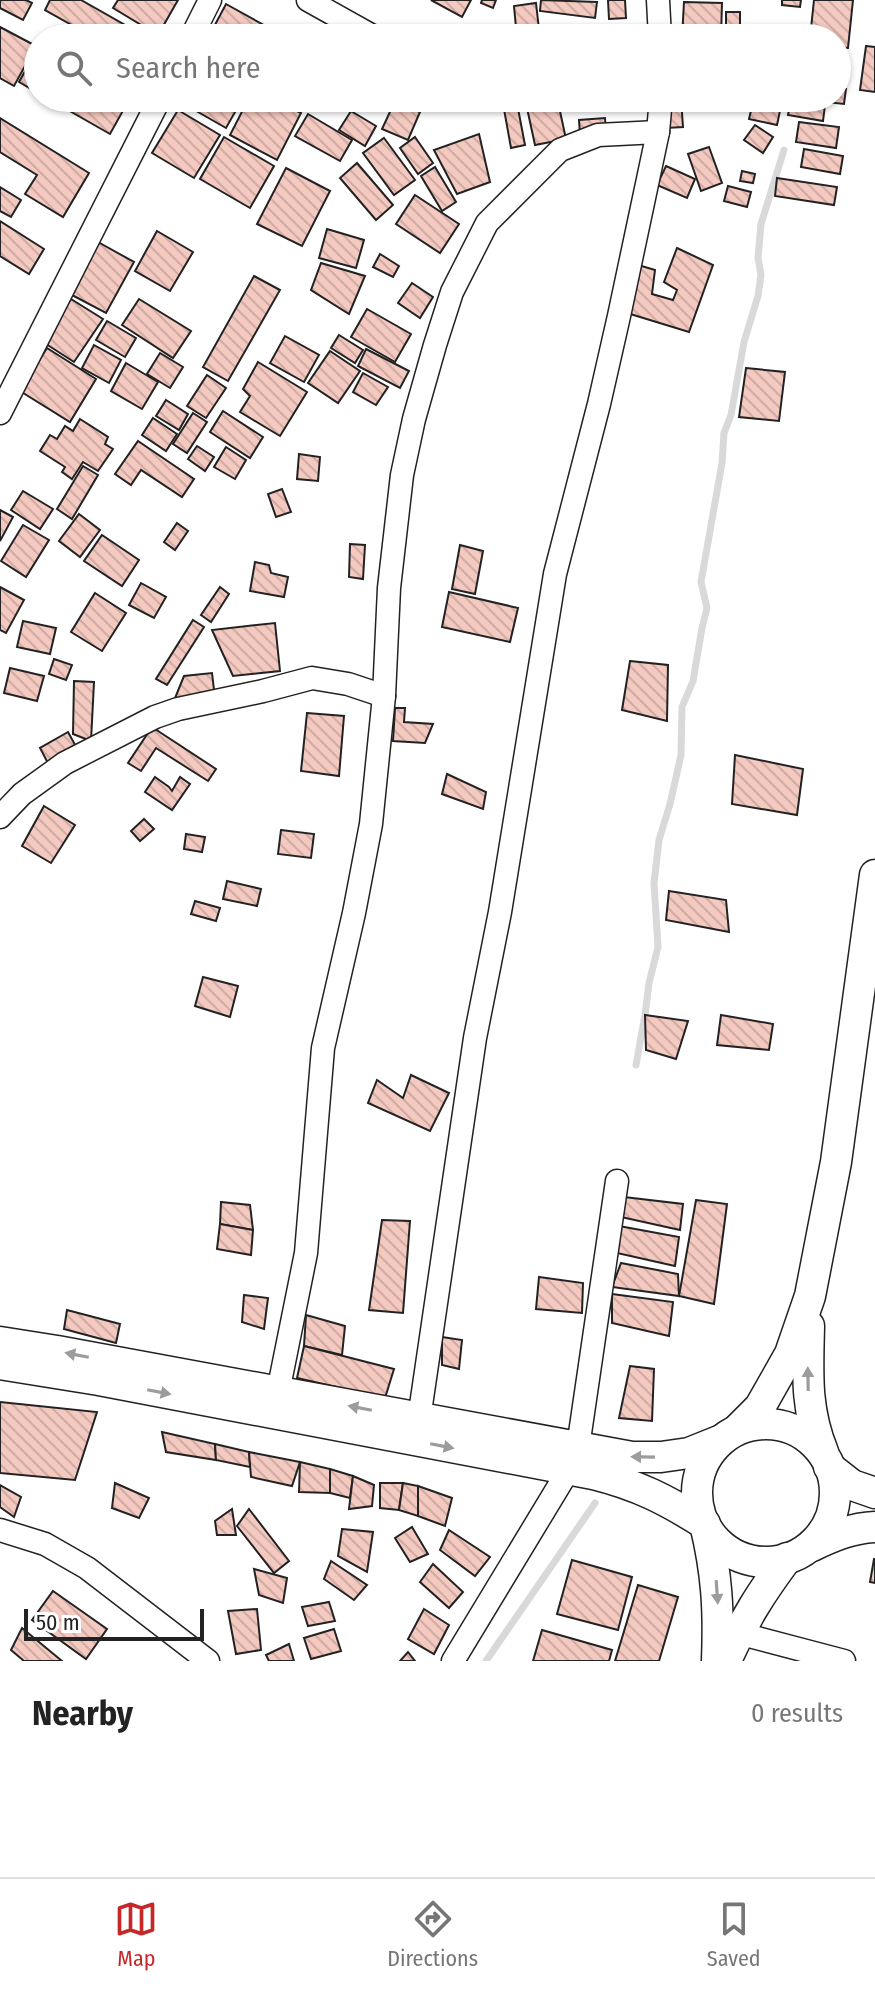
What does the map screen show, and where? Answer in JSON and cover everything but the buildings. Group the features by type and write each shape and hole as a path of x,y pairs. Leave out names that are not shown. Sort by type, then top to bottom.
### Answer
{"main road":[{"path":"875,875 872,928 836,1162 810,1296 790,1354 760,1407 704,1460 697,1483 698,1507 709,1533 726,1550 749,1560 773,1562 839,1533 875,1527"},
{"path":"726,1661 754,1604 797,1553 815,1542 829,1523 835,1499 833,1475 814,1430 809,1403 810,1296"},
{"path":"0,1342 419,1419 573,1459 593,1474 637,1487 705,1524 714,1558 717,1589 717,1661"},
{"path":"0,1364 573,1459 661,1457 689,1453 761,1423 785,1426 807,1437 852,1485 875,1493"}],"street":[{"path":"198,24 210,0"},
{"path":"308,0 351,24"},
{"path":"658,0 659,24"},
{"path":"0,413 153,112"},
{"path":"419,1419 475,1038 500,912 555,574 599,404 660,112"},
{"path":"278,1392 306,1253 323,1048 371,824 384,696 389,588 402,475 414,419 452,292 487,223 560,150 598,135 658,132"},
{"path":"0,817 22,794 65,763 155,717 178,709 312,678 348,684 384,696"},
{"path":"453,1661 573,1459 617,1181"},
{"path":"0,1530 45,1544 87,1568 208,1661"},
{"path":"738,1633 844,1661"}],"waterway":[{"path":"636,1065 658,947 654,883 659,840 681,755 682,707 693,681 707,608 701,582 722,463 724,433 731,415 744,342 758,296 761,224 784,150"},
{"path":"486,1661 595,1503"}]}
